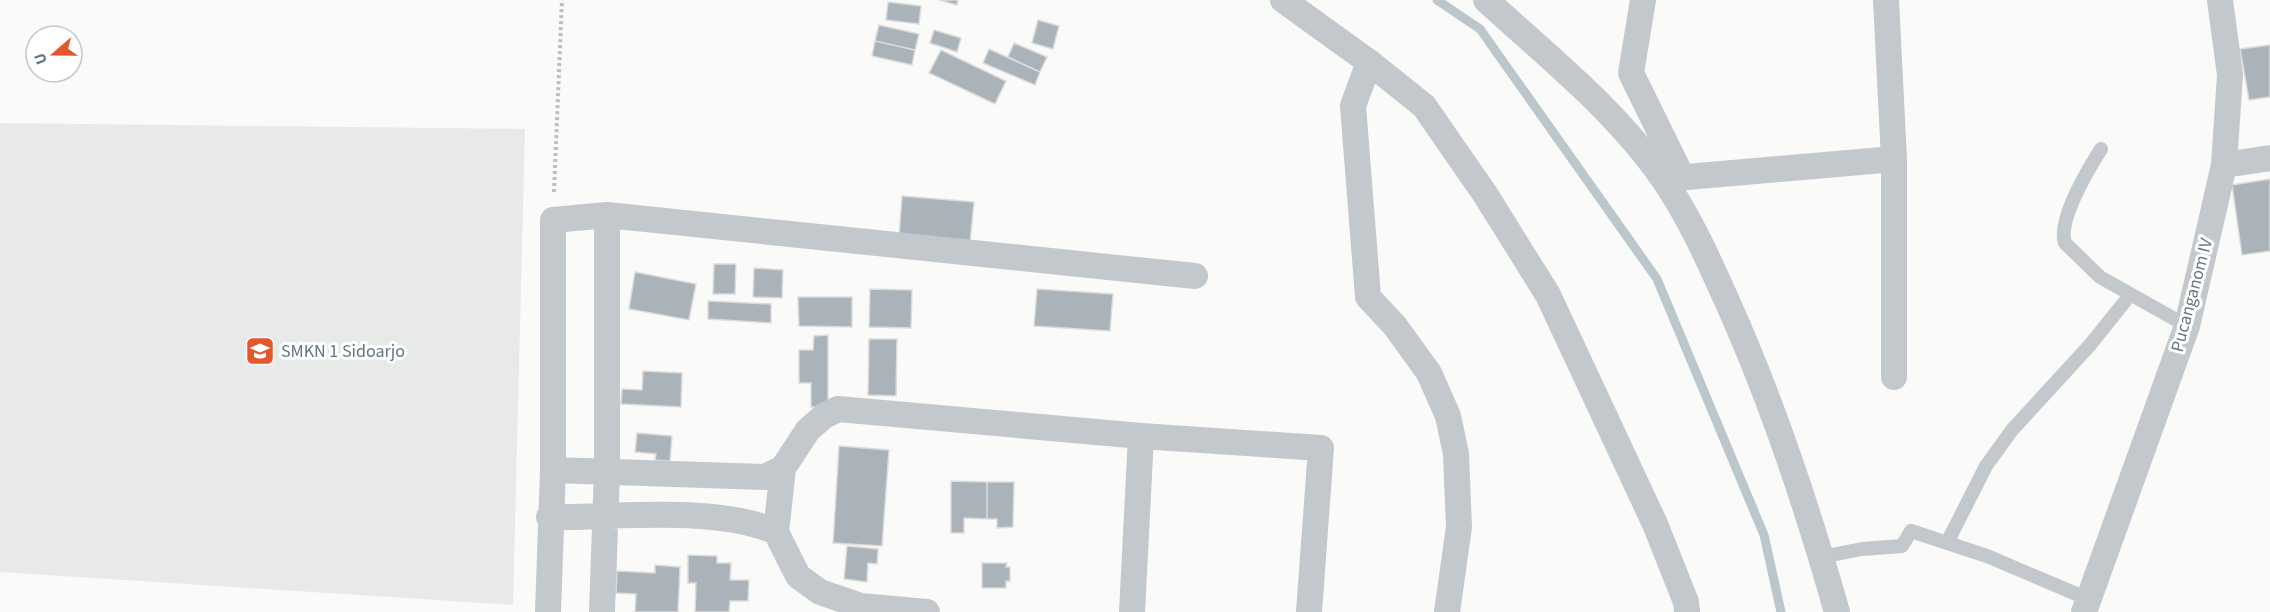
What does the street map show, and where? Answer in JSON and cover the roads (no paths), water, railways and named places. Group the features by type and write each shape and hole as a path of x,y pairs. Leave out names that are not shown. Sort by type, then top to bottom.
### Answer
{"street":[{"path":"1282,0 1369,62 1424,106 1485,194 1548,296 1655,524 1686,602 1687,612"},
{"path":"1486,0 1606,110 1673,178"},
{"path":"1643,0 1631,74 1697,235 1756,367 1821,557 1837,612"},
{"path":"1886,0 1894,159 1894,377"},
{"name":"Pucanganom IV","path":"2086,605 2187,326 2224,165 2230,75 2220,0"},
{"path":"1369,62 1353,106 1368,297 1395,326 1429,372 1448,416 1456,454 1459,527 1447,612"},
{"path":"2224,165 2270,158"},
{"path":"1673,178 1894,159"},
{"path":"602,612 603,518 607,471 607,215"},
{"path":"548,612 549,517 553,470 553,220 607,215 1195,276"},
{"path":"927,612 861,606 820,592 798,576 776,532 783,468 808,430 824,416 838,410 1141,436 1321,448 1309,612"},
{"path":"1132,612 1141,436"},
{"path":"553,470 765,477 783,468"},
{"path":"549,517 603,518 687,514 760,525 776,532"}],"lane":[{"path":"2101,149 2077,191 2062,237 2069,248 2088,263 2093,272 2187,326"},
{"path":"1947,543 1986,466 2012,430 2090,345 2130,295"},
{"path":"1821,557 1862,549 1906,545 1908,533 1911,531 1987,556 2086,605"}],"waterway":[{"path":"1437,0 1480,29 1657,279 1764,535 1781,612"}],"place":[{"name":"SMKN 1 Sidoarjo","path":"260,351"}]}
